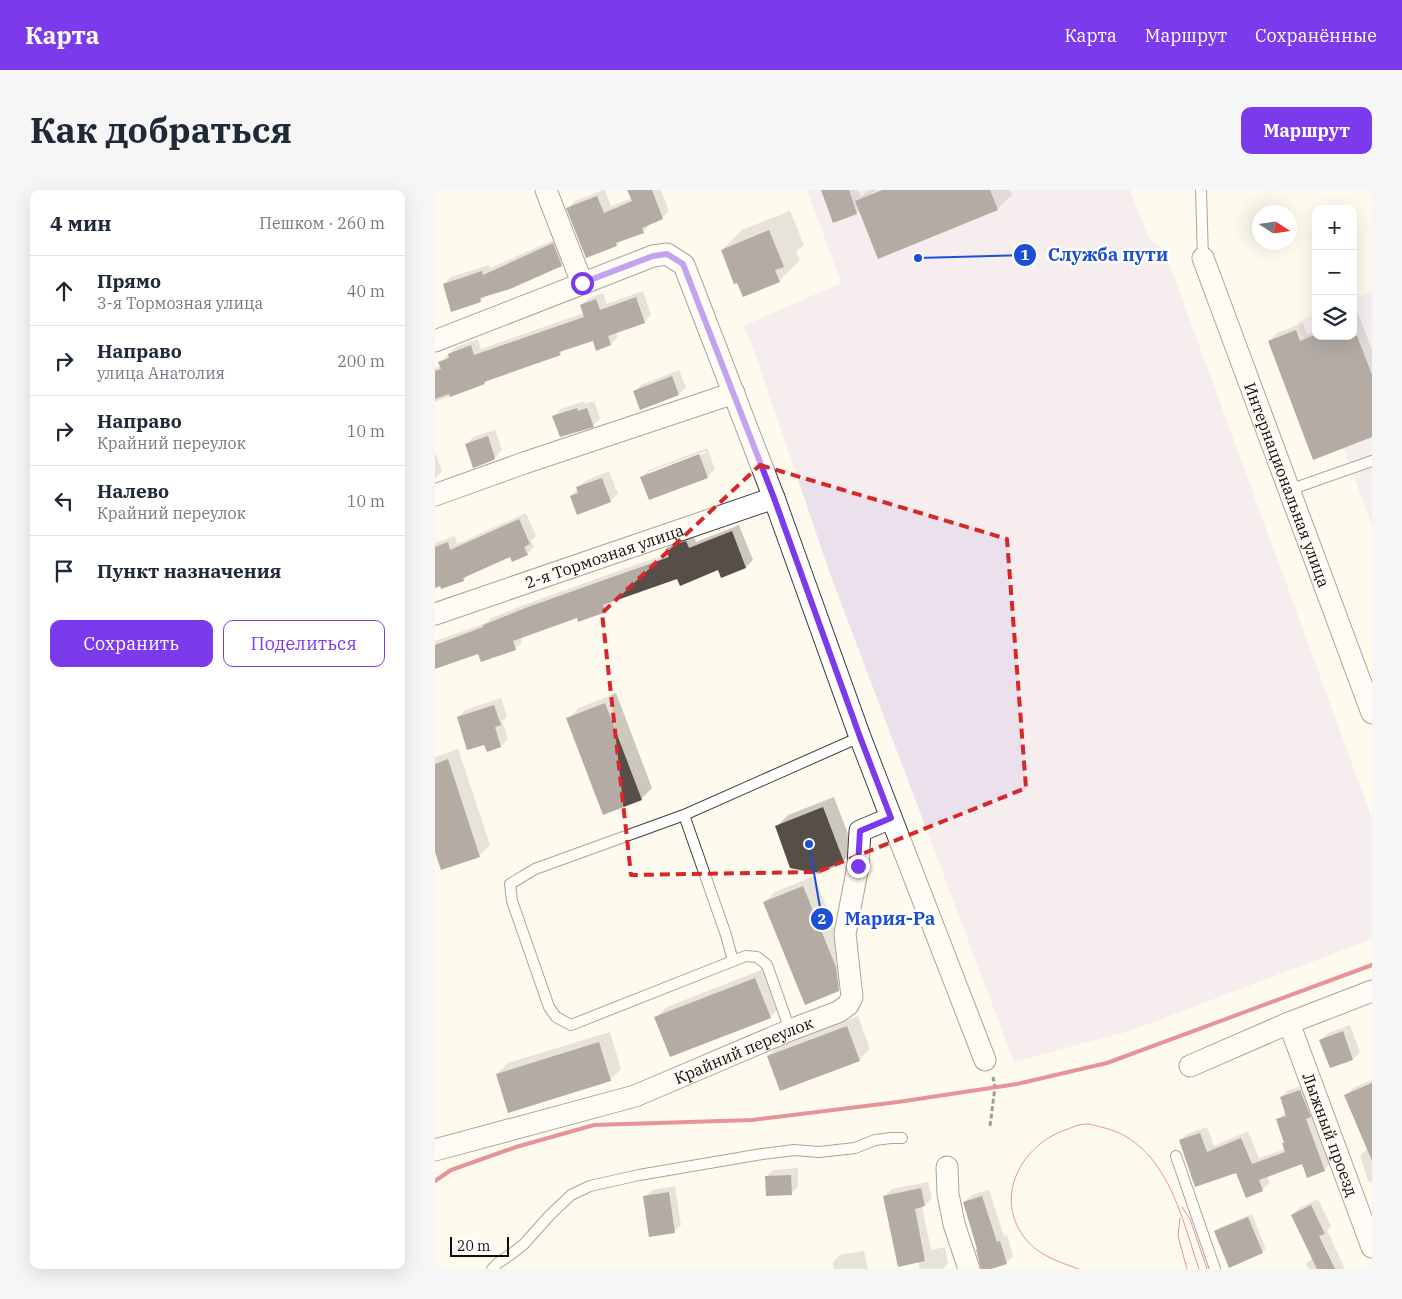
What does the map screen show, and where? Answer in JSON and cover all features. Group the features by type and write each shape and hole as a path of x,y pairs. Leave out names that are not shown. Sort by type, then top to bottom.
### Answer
{"street":[{"path":"546,190 582,283"},
{"path":"435,341 653,256 667,254 683,264 774,498 860,737 988,1065"},
{"name":"Интернациональная улица","path":"1203,258 1372,713"},
{"path":"435,496 524,463 734,393"},
{"name":"2-я Тормозная улица","path":"435,614 774,498"},
{"name":"Крайний переулок","path":"435,1150 635,1096 790,1030 838,1012 848,1005 852,998 845,934 858,866 860,831 891,818"},
{"path":"1190,1066 1289,1023 1372,991"},
{"name":"Лыжный проезд","path":"1289,1023 1372,1247"},
{"path":"947,1167 948,1194 954,1224 969,1269"}],"lane":[{"path":"1201,190 1203,258"},
{"path":"1289,490 1372,460"},
{"path":"790,1030 767,965 757,957 746,956 571,1025 557,1017 549,1007 512,901 510,884 535,870 683,816 860,737"},
{"path":"683,816 733,961"},
{"path":"492,1269 497,1263 524,1244 571,1195 590,1186 639,1175 762,1154 794,1150 819,1152 855,1148 875,1140 902,1138"},
{"path":"1176,1156 1215,1269"}],"path":[{"path":"988,1065 995,1087 990,1126"}],"highlighted area":[{"path":"760,465 1007,539 1026,788 817,872 631,875 602,613"}],"shaded area":[{"path":"807,190 1130,190 1149,238 1164,249 1372,818 1372,936 1367,941 1130,1031 1014,1062 829,571 752,345 743,326 841,283"},
{"path":"1372,291 1372,526 1297,322 1312,316 1312,340 1357,340 1357,297"}],"building":[{"path":"627,190 652,190 663,219 642,228 644,233 616,243 617,246 586,258 566,208 597,196 604,213 632,201"},
{"path":"821,190 849,190 857,214 833,223"},
{"path":"882,190 990,190 998,210 878,259 855,201"},
{"path":"769,230 784,267 775,270 780,282 743,297 737,283 734,284 721,250"},
{"path":"553,243 562,266 510,289 480,298 481,302 451,312 443,284 482,271 483,275"},
{"path":"636,297 645,323 608,336 611,345 596,351 593,341 559,352 561,355 484,382 485,384 450,397 449,394 435,399 435,371 441,369 438,362 449,358 448,354 471,345 474,355 584,317 580,305 596,299 600,310"},
{"path":"1296,330 1300,341 1312,336 1312,340 1357,340 1357,336 1372,375 1372,437 1313,460 1268,341"},
{"path":"672,376 679,395 640,410 633,391"},
{"path":"577,408 578,411 587,408 594,427 560,437 552,416"},
{"path":"488,436 495,458 473,468 465,444"},
{"path":"699,454 708,478 649,500 640,477"},
{"path":"602,478 611,502 577,515 570,496 578,493 576,487"},
{"path":"519,519 530,544 524,547 528,555 512,562 510,557 463,578 464,581 441,589 440,586 435,588 435,547 448,542 450,550"},
{"path":"732,531 746,568 721,578 718,570 680,586 677,579 603,605 606,612 578,622 577,618 513,641 516,650 481,662 478,654 435,669 435,645 528,607 669,557 665,549 671,546 686,541 689,548"},
{"path":"605,703 642,800 603,815 566,718"},
{"path":"494,705 501,725 495,727 501,747 487,752 484,745 467,750 457,717"},
{"path":"448,759 480,857 441,870 435,852 435,764"},
{"path":"823,807 844,862 819,874 790,868 775,826"},
{"path":"803,886 836,967 839,991 805,1005 763,902"},
{"path":"755,978 771,1018 670,1057 654,1017"},
{"path":"847,1026 860,1061 780,1091 767,1056"},
{"path":"1343,1031 1353,1060 1330,1068 1319,1040"},
{"path":"599,1042 611,1081 508,1113 496,1074"},
{"path":"1372,1083 1372,1161 1344,1095"},
{"path":"1300,1090 1311,1117 1306,1119 1325,1171 1307,1178 1302,1164 1259,1180 1263,1191 1246,1198 1236,1173 1195,1187 1179,1140 1200,1133 1207,1152 1241,1138 1252,1164 1285,1152 1276,1119 1286,1116 1280,1097"},
{"path":"791,1175 792,1195 766,1196 765,1176"},
{"path":"921,1188 925,1206 915,1209 925,1261 898,1267 883,1196"},
{"path":"669,1192 675,1233 649,1237 643,1196"},
{"path":"982,1196 997,1242 1000,1241 1007,1264 991,1269 981,1269 963,1202"},
{"path":"1311,1205 1325,1234 1319,1236 1335,1269 1317,1269 1291,1215"},
{"path":"1248,1217 1263,1253 1229,1268 1214,1231"}],"tram line":[{"path":"1079,1269 1064,1264 1035,1249 1024,1237 1015,1221 1011,1204 1012,1188 1017,1172 1026,1158 1052,1136 1081,1124 1091,1124 1112,1130 1136,1143 1151,1158 1160,1170 1174,1197 1199,1269"},
{"path":"1182,1207 1190,1219 1207,1269"},
{"path":"1180,1218 1178,1236 1187,1269"}],"railway":[{"path":"435,1181 451,1170 516,1147 594,1125 752,1120 898,1102 1017,1084 1107,1063 1372,965"}],"place":[{"name":"Служба пути","path":"918,258"},
{"name":"Мария-Ра","path":"809,844"}],"route":[{"path":"582,283 653,256 667,254 683,264 774,498 891,818 860,831 858,866"}]}
